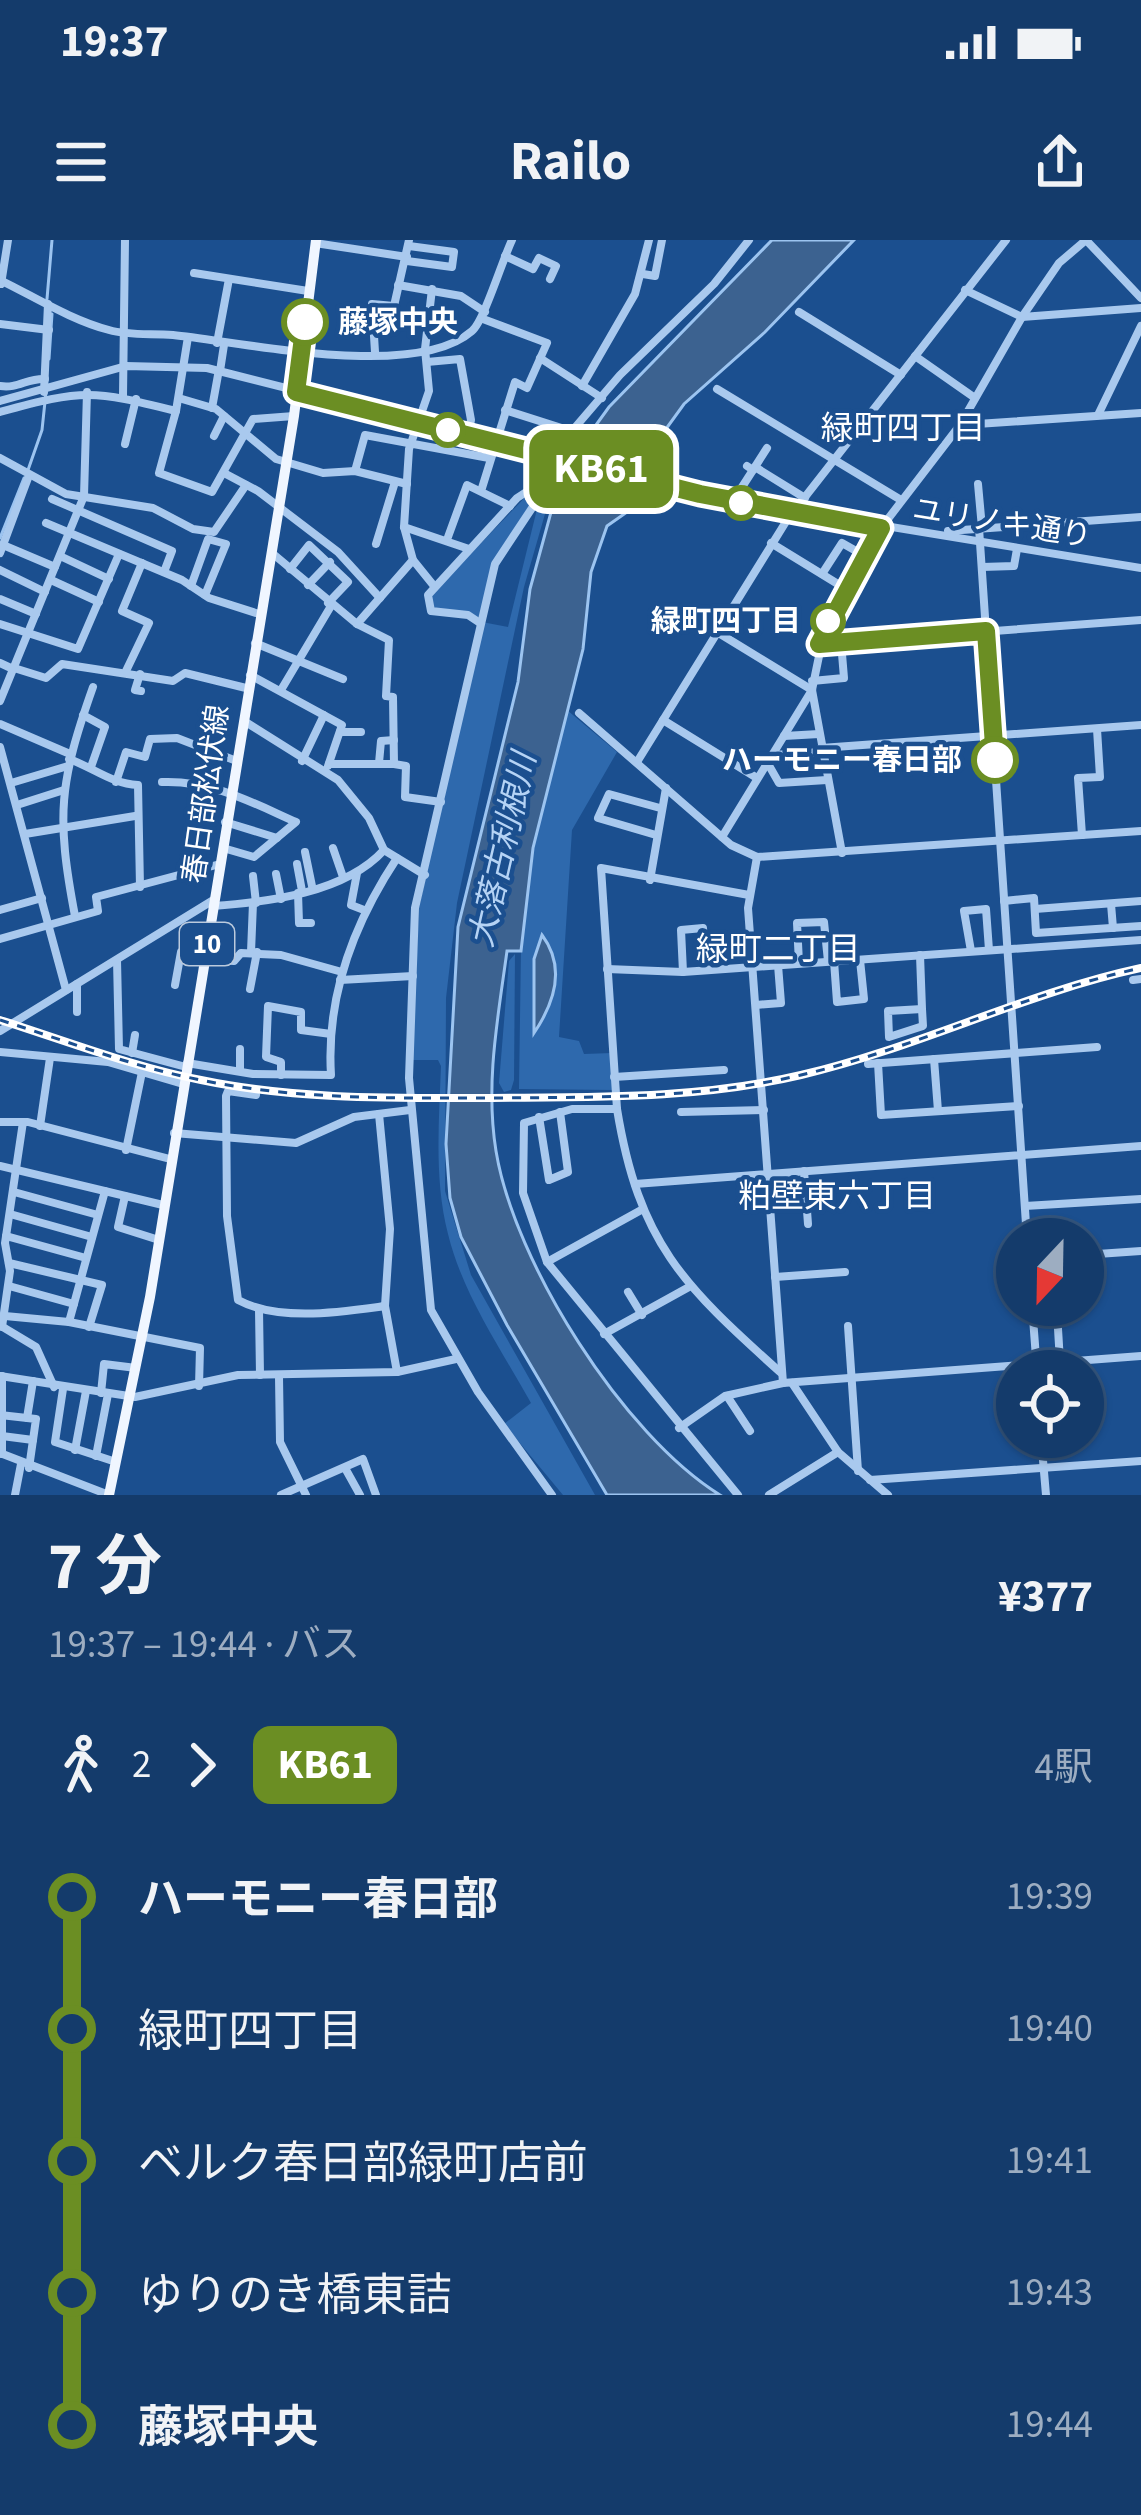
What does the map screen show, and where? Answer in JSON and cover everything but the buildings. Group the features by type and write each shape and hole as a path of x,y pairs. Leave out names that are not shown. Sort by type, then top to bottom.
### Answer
{"main road":[{"name":"春日部松伏線","path":"109,1495 159,1240 248,674 294,416 315,241"}],"street":[{"path":"8,240 1,282 123,333 302,353 425,349 458,340 484,315 489,287 512,240"},
{"path":"124,396 125,240"},
{"path":"582,386 643,274 649,240"},
{"path":"643,274 655,276 662,240"},
{"path":"637,762 771,543 1006,240"},
{"path":"842,853 812,686 819,644 846,589 881,528 960,425 1022,316 1059,263 1086,240 1141,298"},
{"path":"315,241 454,252 452,267 408,251"},
{"path":"553,1494 456,1359 431,1310 410,1110 415,908 495,564 571,431 715,284 745,241"},
{"path":"375,352 372,304 394,306 408,251"},
{"path":"504,256 533,269 539,258 556,266 550,279"},
{"path":"194,273 308,290"},
{"path":"212,408 229,279"},
{"path":"398,284 461,296 484,315 547,343 527,388 515,382 482,488"},
{"path":"432,289 425,349 429,392 410,445 404,527 413,560 434,586"},
{"path":"964,290 1022,316 1141,308"},
{"path":"44,392 48,304"},
{"path":"800,311 902,375"},
{"path":"0,324 49,330"},
{"path":"1098,415 1141,326"},
{"path":"188,337 182,399 159,473 212,493 253,419 294,416"},
{"path":"915,356 975,398"},
{"path":"540,358 602,398"},
{"path":"427,362 460,359 471,420 468,435"},
{"name":"ユリノキ通り","path":"44,392 126,366 185,365 792,514 1141,568"},
{"path":"0,386 14,388 32,378 44,392"},
{"path":"717,389 901,500"},
{"path":"0,412 44,392"},
{"path":"0,401 44,392 87,392 124,396 176,411"},
{"path":"1,695 84,496 87,392"},
{"path":"125,444 136,399"},
{"path":"182,399 212,408 245,438 286,462 323,473 355,471 406,484"},
{"path":"505,410 571,431"},
{"path":"960,425 1141,413"},
{"path":"214,436 225,416"},
{"path":"355,471 365,435 489,458"},
{"path":"734,501 766,448"},
{"path":"0,458 28,471 2,549 56,567"},
{"path":"752,468 805,498"},
{"path":"224,473 338,552 380,598"},
{"path":"28,478 84,496 153,508 193,530 214,532 246,485"},
{"path":"481,623 468,615 431,611 428,599 434,586 510,506 544,481"},
{"path":"376,544 395,482"},
{"path":"978,484 1025,1218"},
{"path":"448,537 467,485 482,488 510,506"},
{"path":"52,499 172,551 164,572"},
{"path":"948,531 1141,518"},
{"path":"46,523 164,572 205,595 259,614"},
{"path":"404,527 448,537 469,549"},
{"path":"191,586 208,538 226,544 205,595"},
{"path":"771,543 846,589"},
{"path":"822,574 842,543 865,556"},
{"path":"281,691 329,605 348,582 309,545 290,568"},
{"path":"982,567 1014,566 1017,549"},
{"path":"271,552 329,605 389,642 386,696 393,697 394,764"},
{"path":"0,624 78,649 119,554"},
{"path":"60,556 109,579"},
{"path":"356,624 413,560"},
{"path":"308,585 329,562"},
{"path":"126,671 149,623 122,611 142,563"},
{"path":"0,570 45,592"},
{"path":"50,580 99,602"},
{"path":"0,599 36,614"},
{"path":"819,644 1141,620"},
{"path":"717,632 812,686 844,678 841,642"},
{"path":"254,643 344,679"},
{"path":"0,663 46,678 62,664 173,681 185,673 246,688"},
{"path":"140,674 135,690 141,691"},
{"path":"248,674 342,725 328,769"},
{"path":"722,838 812,686"},
{"path":"75,916 60,824 69,760 93,687"},
{"path":"579,713 722,838 757,857 1141,831"},
{"path":"83,715 105,728 91,767"},
{"path":"302,761 324,715"},
{"path":"241,720 302,761 328,769 380,763 406,766 405,797 441,802"},
{"path":"663,720 758,778"},
{"path":"0,724 116,782 138,784 135,816 140,887"},
{"path":"770,759 821,750 1141,725"},
{"path":"1082,835 1078,778 1100,776 1097,729"},
{"path":"340,732 361,732"},
{"path":"783,736 818,734"},
{"path":"116,782 126,752 145,757 150,739 177,738 234,760"},
{"path":"380,763 381,741 394,740"},
{"path":"0,750 66,990"},
{"path":"770,759 778,783 827,780"},
{"path":"11,784 69,760"},
{"path":"328,769 369,818 384,850 424,874"},
{"path":"161,782 188,781 230,792 296,822 254,856 222,848"},
{"path":"650,880 666,788"},
{"path":"17,805 64,790"},
{"path":"656,836 598,818 609,794 660,808"},
{"path":"25,833 135,816"},
{"path":"225,822 279,838"},
{"path":"333,848 343,877"},
{"path":"0,1031 214,902 280,898 357,871 384,850"},
{"path":"305,852 299,923 311,923"},
{"path":"757,857 749,895 780,1372"},
{"path":"117,958 118,1049 186,1065 281,1076 331,1075 331,1034 341,976 364,910 397,858"},
{"path":"0,938 98,911 96,898 220,864"},
{"path":"297,864 304,890"},
{"path":"749,895 601,868 617,1109 635,1184 664,1256 689,1287 780,1372 838,1452 888,1495"},
{"path":"357,871 351,905 364,910"},
{"path":"276,874 280,898"},
{"path":"250,988 254,876"},
{"path":"278,885 300,879"},
{"path":"0,910 42,898"},
{"path":"1004,901 1034,898 1036,933 1141,926"},
{"path":"1034,909 1141,902"},
{"path":"1111,904 1113,928"},
{"path":"971,952 964,911 986,909 988,950"},
{"path":"799,963 797,923 824,922 837,1002 863,999 860,960"},
{"path":"683,972 681,930 704,928 706,970"},
{"path":"607,969 683,972 1141,940"},
{"path":"175,985 181,952 237,960 241,952 254,952 341,976 413,976"},
{"path":"920,955 923,1026 889,1037 888,1011 922,1009"},
{"path":"756,1005 781,1003 778,965"},
{"path":"76,984 77,1012"},
{"path":"281,1076 281,1062 266,1057 268,1006 301,1012 301,1030 331,1034"},
{"path":"133,1053 135,1035"},
{"path":"1019,1106 881,1115 873,1063 1097,1047"},
{"path":"240,1049 240,1071"},
{"path":"0,1052 108,1062 183,1084"},
{"path":"40,1126 50,1058"},
{"path":"934,1059 938,1111"},
{"path":"614,1077 724,1070"},
{"path":"126,1150 142,1072"},
{"path":"256,1095 228,1091 227,1216 236,1296 260,1310 335,1312 386,1306"},
{"path":"617,1109 560,1112 524,1123 522,1178 532,1231 547,1262 738,1495"},
{"path":"174,1133 296,1143 341,1120 410,1110"},
{"path":"681,1112 764,1110"},
{"path":"539,1118 548,1180 568,1172 560,1112"},
{"path":"379,1114 390,1229 386,1306 397,1372"},
{"path":"0,1121 23,1122 170,1159"},
{"path":"2,1323 9,1286 5,1230 23,1122"},
{"path":"635,1184 1141,1146"},
{"path":"0,1166 18,1166 164,1205"},
{"path":"804,1171 808,1224"},
{"path":"69,1322 105,1191"},
{"path":"14,1192 98,1215"},
{"path":"125,1196 118,1227 159,1240"},
{"path":"1024,1206 1141,1198"},
{"path":"547,1262 643,1209"},
{"path":"10,1214 92,1237"},
{"path":"5,1230 86,1258"},
{"path":"1104,1254 1141,1251"},
{"path":"5,1257 102,1285 89,1327"},
{"path":"775,1277 845,1272"},
{"path":"9,1286 74,1304"},
{"path":"604,1334 689,1287"},
{"path":"628,1292 642,1315"},
{"path":"260,1310 260,1375"},
{"path":"2,1323 69,1322 200,1348 199,1386"},
{"path":"2,1323 36,1347 58,1388 55,1442 116,1462"},
{"path":"848,1326 858,1473"},
{"path":"1104,1359 1141,1356"},
{"path":"109,1495 1,1454 1,1376 130,1396 227,1377 397,1372 456,1359"},
{"path":"96,1456 104,1364 136,1368"},
{"path":"679,1428 728,1396 786,1383 996,1369"},
{"path":"279,1377 280,1442 305,1492"},
{"path":"27,1418 33,1381"},
{"path":"75,1450 86,1391"},
{"path":"728,1396 750,1431"},
{"path":"0,1415 36,1419 15,1495"},
{"path":"2,1436 33,1440"},
{"path":"770,1495 838,1452"},
{"path":"1043,1458 1046,1495"},
{"path":"281,1495 305,1492 362,1459 376,1495"},
{"path":"870,1480 1141,1461"},
{"path":"345,1468 360,1495"}],"shaded area":[{"path":"535,487 549,500 524,587 457,903 446,998 445,1191 471,1275 595,1495 563,1495 504,1424 531,1403 473,1300 448,1234 439,1172 441,1066 438,1060 412,1060 419,908 480,630 482,622 508,627 539,501 504,544 479,619 435,611 430,596"},
{"path":"567,710 617,752 572,830 559,1037 579,1041 584,1054 612,1053 614,1090 519,1089 521,948 533,848"},
{"path":"515,954 514,1080 511,1090 504,1092 499,1083 509,961"}],"water":[{"name":"大落古利根川","path":"772,240 854,240 765,332 684,404 663,433 664,466 637,505 607,526 591,572 583,649 533,848 521,951 507,951 500,1001 492,1076 493,1126 507,1195 525,1243 549,1293 611,1389 683,1468 720,1495 607,1495 507,1325 461,1237 450,1198 446,1144 458,927 518,682 530,589 562,472 609,407"},
{"path":"542,935 556,972 547,1009 534,1033 534,959"}],"waterway":[{"path":"47,299 52,240"},
{"path":"49,359 52,314"},
{"path":"28,470 42,430 46,392"},
{"path":"0,538 24,478"}],"railway":[{"path":"0,1020 150,1068 273,1091 419,1098 648,1095 763,1083 844,1064 1055,991 1141,968"}],"bus line":[{"name":"KB61","path":"305,322 296,392 700,494 881,528 819,644 986,631 995,760"}],"place":[{"name":"藤塚中央","path":"305,322"},
{"name":"緑町四丁目","path":"828,621"},
{"name":"ハーモニー春日部","path":"995,760"}],"district":[{"name":"緑町四丁目","path":"903,428"},
{"name":"緑町二丁目","path":"778,949"},
{"name":"粕壁東六丁目","path":"837,1196"}]}
